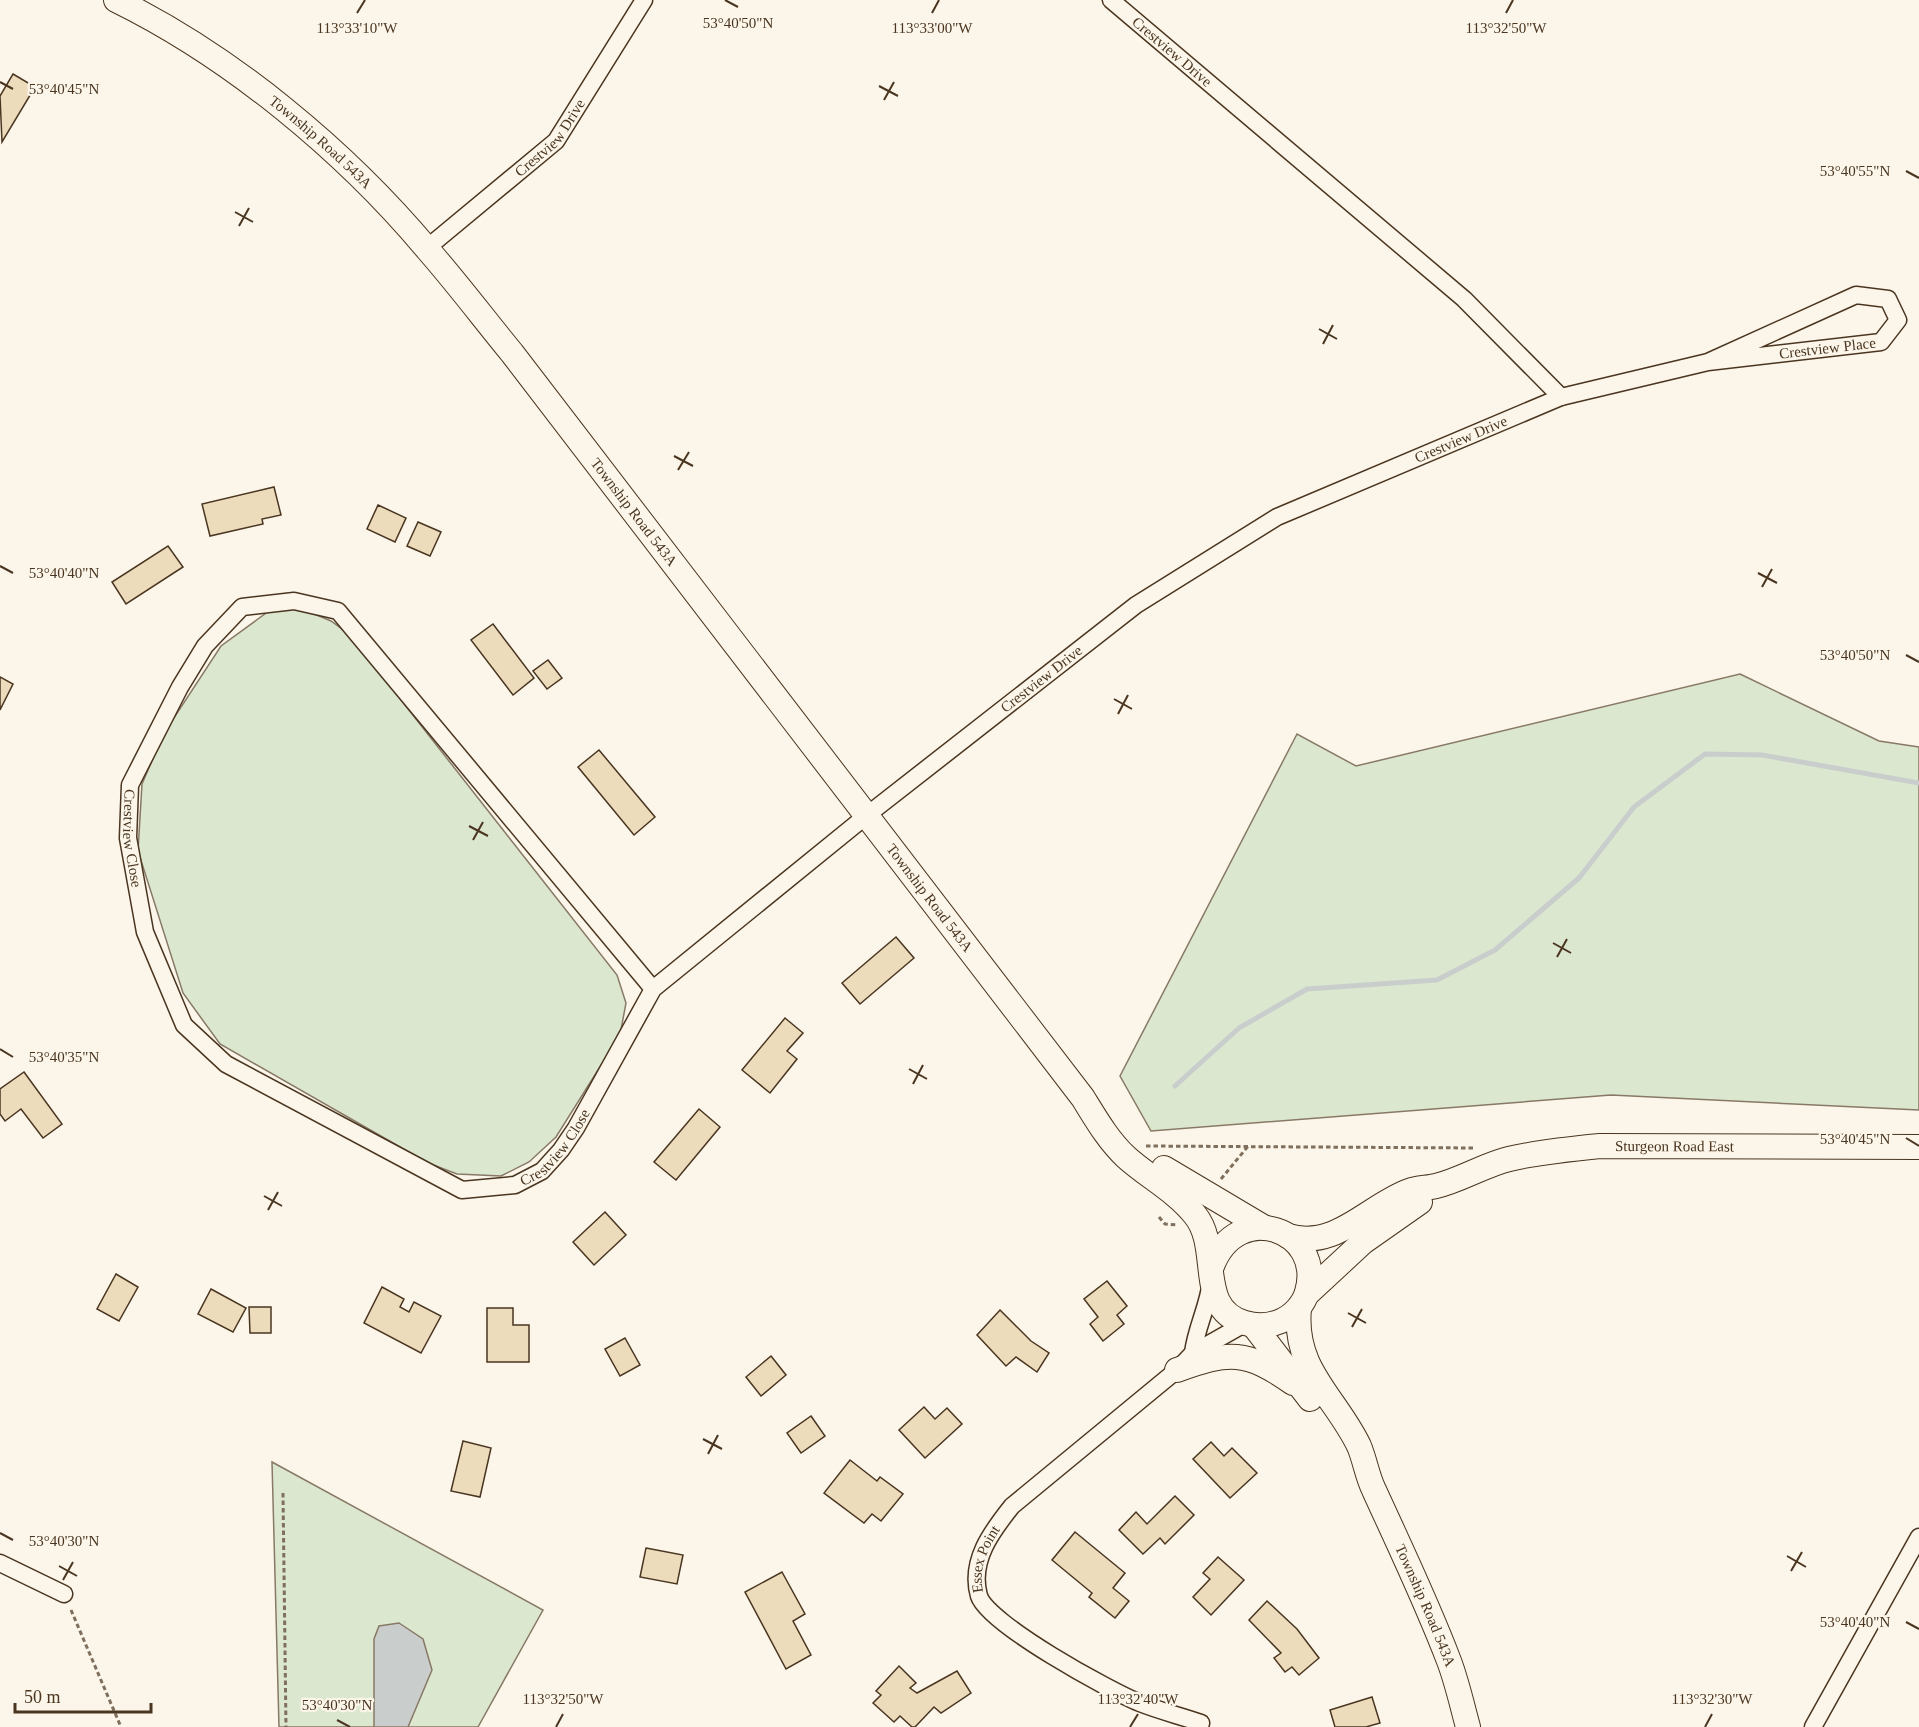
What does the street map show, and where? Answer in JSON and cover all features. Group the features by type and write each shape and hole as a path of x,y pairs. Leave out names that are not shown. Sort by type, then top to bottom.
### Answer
{"main road":[{"name":"Township Road 543A","path":"116,0 147,15 214,58 276,103 356,173 427,248 512,353 1083,1098 1114,1144 1127,1158 1179,1197 1195,1215 1207,1234 1216,1298 1225,1311 1250,1324 1305,1391 1352,1463 1372,1487"},
{"name":"Township Road 543A","path":"1083,1098 1102,1112 1136,1146 1180,1179 1265,1228 1288,1236 1300,1247 1307,1261 1310,1277 1297,1334 1301,1352 1308,1367 1359,1446 1372,1487 1408,1561 1450,1663 1468,1727"},
{"name":"Sturgeon Road East","path":"1288,1236 1303,1240 1326,1236 1347,1228 1409,1191 1437,1186 1508,1159 1560,1150 1600,1146 1919,1147"},
{"name":"Sturgeon Road East","path":"1303,1301 1363,1242 1420,1202 1437,1186"},
{"path":"1212,1274 1218,1251 1228,1239 1242,1231 1265,1228"},
{"path":"1250,1324 1271,1325 1286,1319 1303,1301"},
{"path":"1185,1361 1237,1356 1277,1372 1305,1391"}],"street":[{"name":"Crestview Drive","path":"427,248 556,141 644,0"},
{"name":"Crestview Drive","path":"866,816 1136,605 1276,517 1561,397 1464,299 1111,0"},
{"name":"Crestview Place","path":"1561,397 1708,362 1881,342 1898,320 1888,299 1856,296 1708,362"},
{"name":"Crestview Close","path":"653,989 338,611 294,601 242,607 205,646 180,687 130,785 128,838 145,932 184,1025 226,1064 462,1190 515,1185 542,1171 561,1150 576,1128 653,989 866,816"},
{"path":"1185,1361 1209,1298 1212,1274"},
{"name":"Essex Point","path":"1201,1723 1139,1702 1043,1650 990,1612 980,1598 976,1580 977,1565 992,1531 1012,1506 1185,1361 1250,1324"},
{"path":"1813,1727 1919,1537"},
{"path":"0,1563 64,1594"}],"path":[{"path":"1219,1184 1228,1167 1250,1145"},
{"path":"1159,1217 1164,1224 1174,1227 1185,1222"},
{"path":"283,1493 286,1727"},
{"path":"64,1594 121,1727"}],"green space":[{"path":"300,608 331,621 350,635 617,975 626,1003 620,1035 556,1137 529,1162 501,1176 457,1174 428,1163 220,1044 183,993 138,851 142,784 164,733 221,646 269,611"},
{"path":"1740,674 1879,741 1919,747 1919,1110 1611,1095 1151,1131 1120,1076 1297,734 1356,766"},
{"path":"272,1462 543,1610 478,1727 279,1727"}],"shaded area":[{"path":"399,1623 423,1639 432,1670 408,1727 374,1727 374,1639 379,1626"}],"building":[{"path":"13,74 35,87 2,142 0,96"},
{"path":"274,487 281,515 262,519 263,524 210,536 202,504"},
{"path":"378,505 406,518 395,542 367,529"},
{"path":"418,522 441,532 430,556 407,546"},
{"path":"168,546 183,567 126,604 112,582"},
{"path":"493,624 534,678 513,695 471,640"},
{"path":"548,660 562,678 547,689 533,671"},
{"path":"0,677 13,684 0,710"},
{"path":"599,750 655,817 634,835 578,767"},
{"path":"896,937 914,958 860,1004 842,983"},
{"path":"785,1018 803,1033 787,1051 797,1059 770,1093 742,1070"},
{"path":"24,1072 62,1124 43,1138 21,1109 5,1121 0,1114 0,1089"},
{"path":"699,1109 720,1127 676,1180 654,1162"},
{"path":"605,1212 626,1235 594,1265 573,1242"},
{"path":"116,1274 138,1287 119,1321 97,1309"},
{"path":"1107,1281 1127,1306 1117,1315 1124,1324 1103,1341 1090,1324 1098,1317 1084,1299"},
{"path":"382,1287 404,1299 400,1307 409,1312 414,1302 441,1316 421,1353 364,1323"},
{"path":"211,1289 246,1308 233,1332 198,1314"},
{"path":"249,1307 271,1307 271,1333 250,1333"},
{"path":"487,1308 513,1308 513,1325 529,1325 529,1362 487,1362"},
{"path":"1000,1310 1031,1341 1049,1353 1037,1372 1016,1357 1006,1366 977,1335"},
{"path":"625,1338 640,1365 620,1376 605,1349"},
{"path":"771,1356 786,1375 761,1396 746,1377"},
{"path":"924,1407 935,1419 947,1408 962,1424 925,1458 899,1430"},
{"path":"811,1416 825,1436 801,1453 787,1433"},
{"path":"463,1441 491,1448 480,1497 451,1491"},
{"path":"1211,1442 1224,1456 1232,1448 1257,1473 1230,1498 1193,1459"},
{"path":"850,1460 877,1481 880,1477 903,1494 881,1521 872,1514 864,1523 824,1493"},
{"path":"1175,1496 1194,1515 1165,1544 1160,1538 1143,1554 1119,1530 1136,1512 1147,1524"},
{"path":"1075,1532 1125,1573 1113,1588 1129,1601 1115,1618 1089,1597 1092,1593 1052,1560"},
{"path":"646,1548 683,1555 677,1584 640,1577"},
{"path":"1218,1557 1244,1580 1211,1615 1193,1597 1210,1579 1203,1573"},
{"path":"782,1572 805,1614 793,1621 811,1655 786,1669 745,1592"},
{"path":"1267,1601 1297,1629 1319,1658 1299,1675 1292,1667 1285,1672 1274,1658 1281,1653 1249,1620"},
{"path":"899,1666 916,1683 910,1688 917,1693 957,1671 971,1693 941,1713 934,1707 915,1727 900,1716 894,1722 873,1703 881,1695 876,1691"},
{"path":"1372,1697 1380,1723 1366,1727 1335,1727 1330,1710"}],"waterway":[{"path":"1175,1086 1239,1028 1307,989 1437,980 1495,950 1579,878 1634,807 1705,754 1762,755 1919,783"}]}
